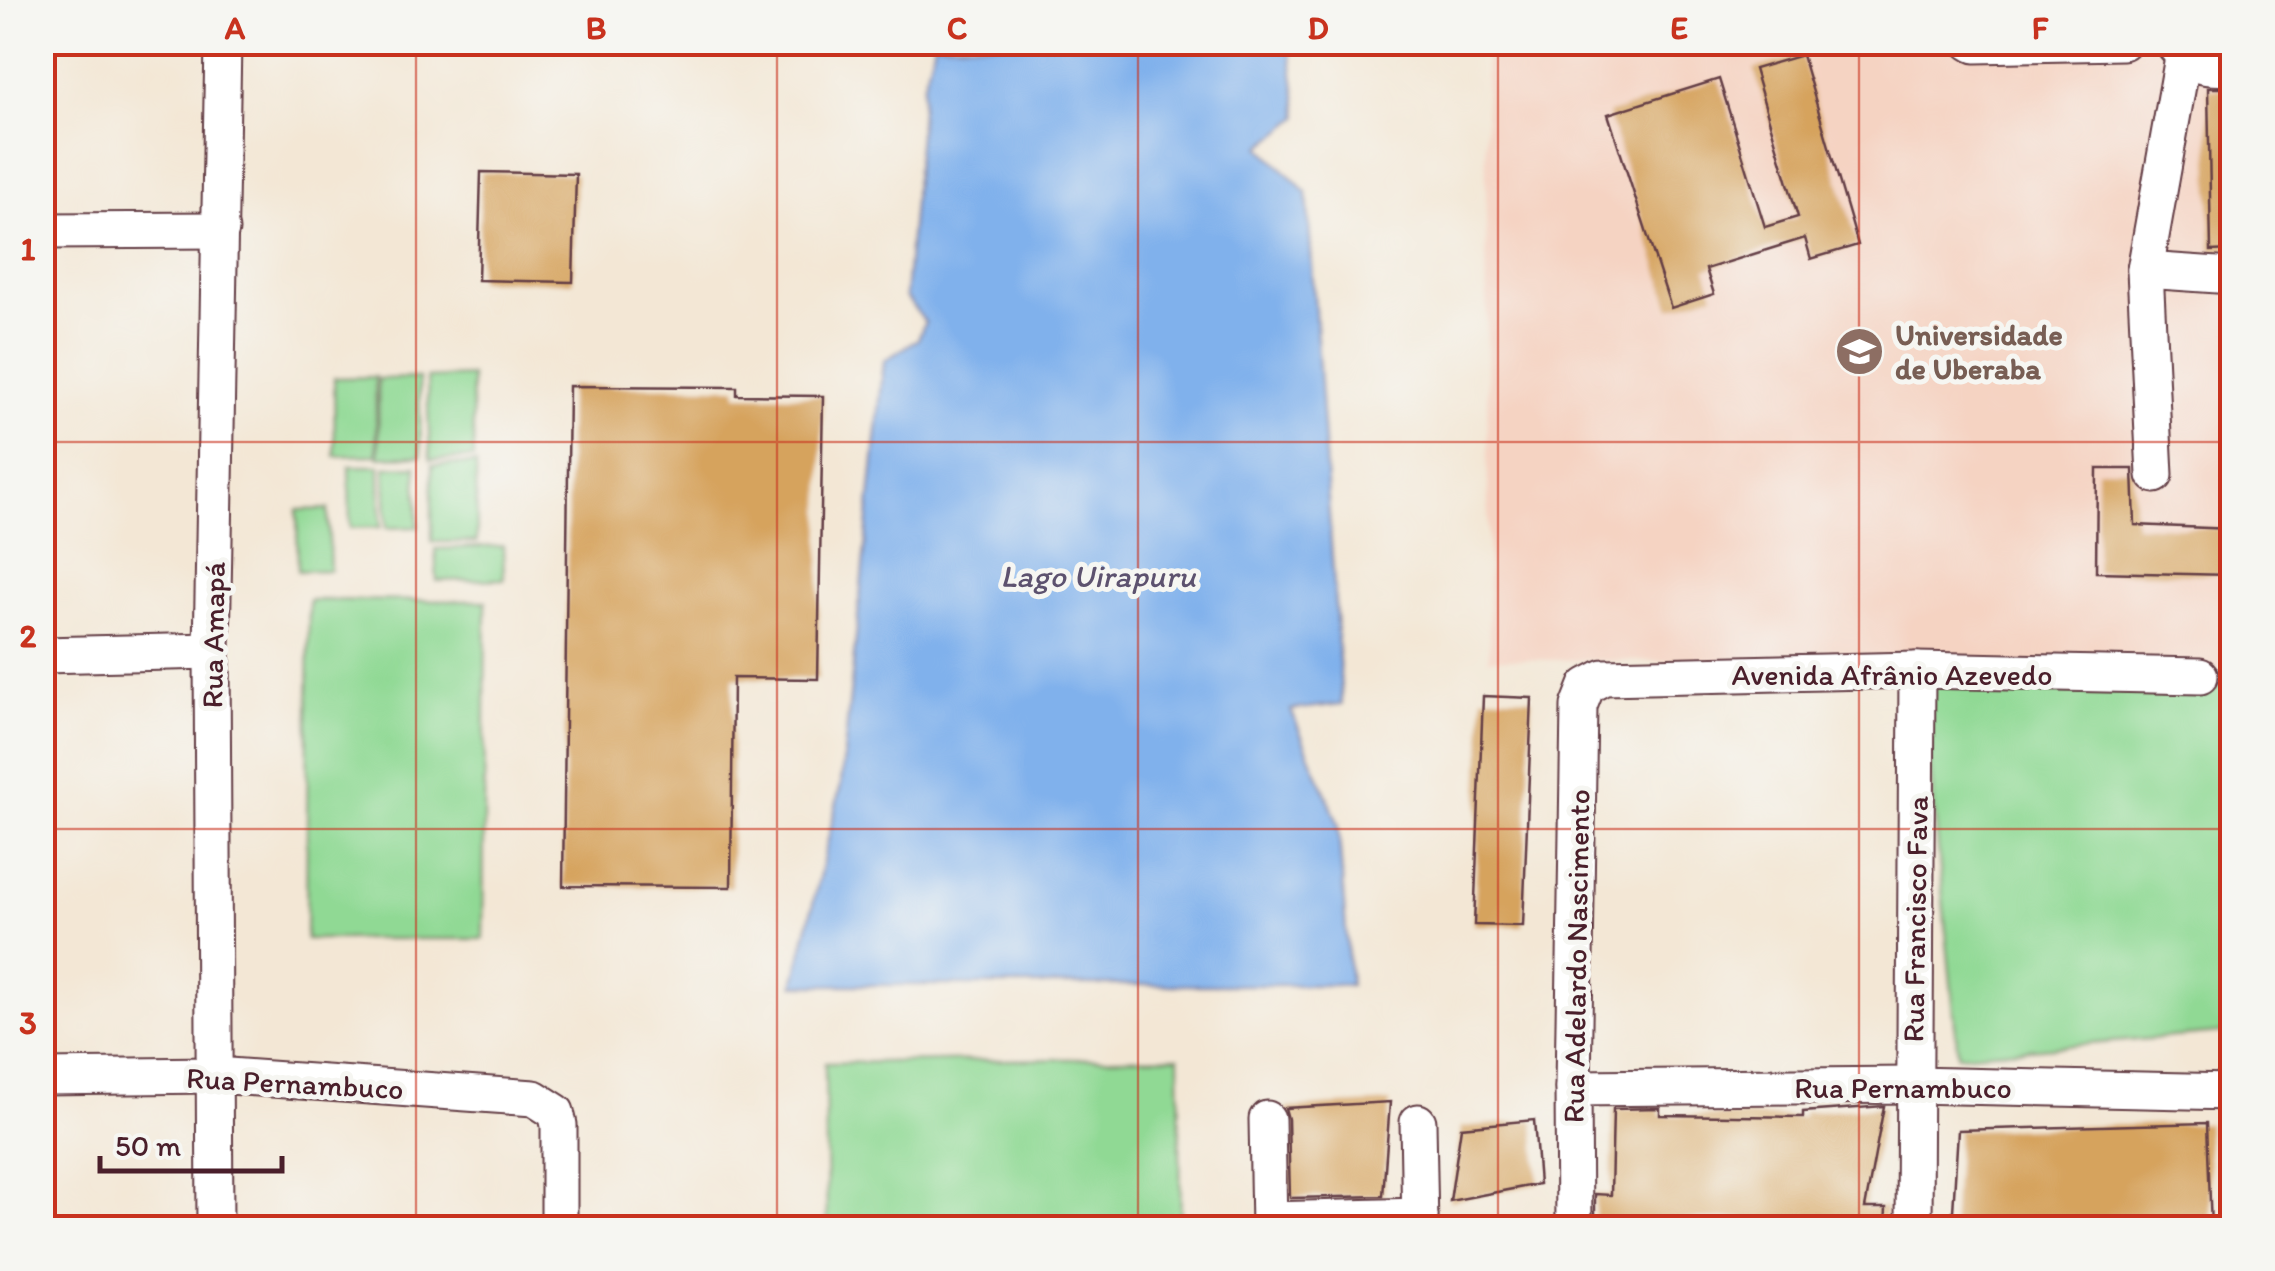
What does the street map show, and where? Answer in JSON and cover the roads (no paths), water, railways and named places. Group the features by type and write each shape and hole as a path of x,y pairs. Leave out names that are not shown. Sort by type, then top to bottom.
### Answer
{"street":[{"name":"Rua Amapá","path":"215,1228 212,651 222,42"},
{"path":"1970,42 2123,42"},
{"path":"2155,475 2145,270 2178,50 2206,69 2232,67"},
{"path":"42,231 221,230"},
{"path":"2145,270 2232,276"},
{"path":"42,656 212,651"},
{"name":"Avenida Afrânio Azevedo","path":"1586,686 1604,676 1917,670 2200,676"},
{"name":"Rua Francisco Fava","path":"1914,1228 1917,670"},
{"name":"Rua Adelardo Nascimento","path":"1574,1228 1580,706 1586,686"},
{"name":"Rua Pernambuco","path":"42,1077 216,1075 534,1098 556,1112 559,1124 559,1228"},
{"name":"Rua Pernambuco","path":"1573,1088 1913,1085 2232,1092"},
{"path":"1268,1119 1269,1224 1420,1222 1418,1122"}],"water":[{"name":"Lago Uirapuru","path":"935,43 1289,43 1299,117 1261,147 1307,193 1342,704 1291,710 1338,823 1350,985 794,985 841,784 884,361 918,339 925,322 905,296 923,86"}],"place":[{"name":"Universidade de Uberaba","path":"1860,351"}]}
